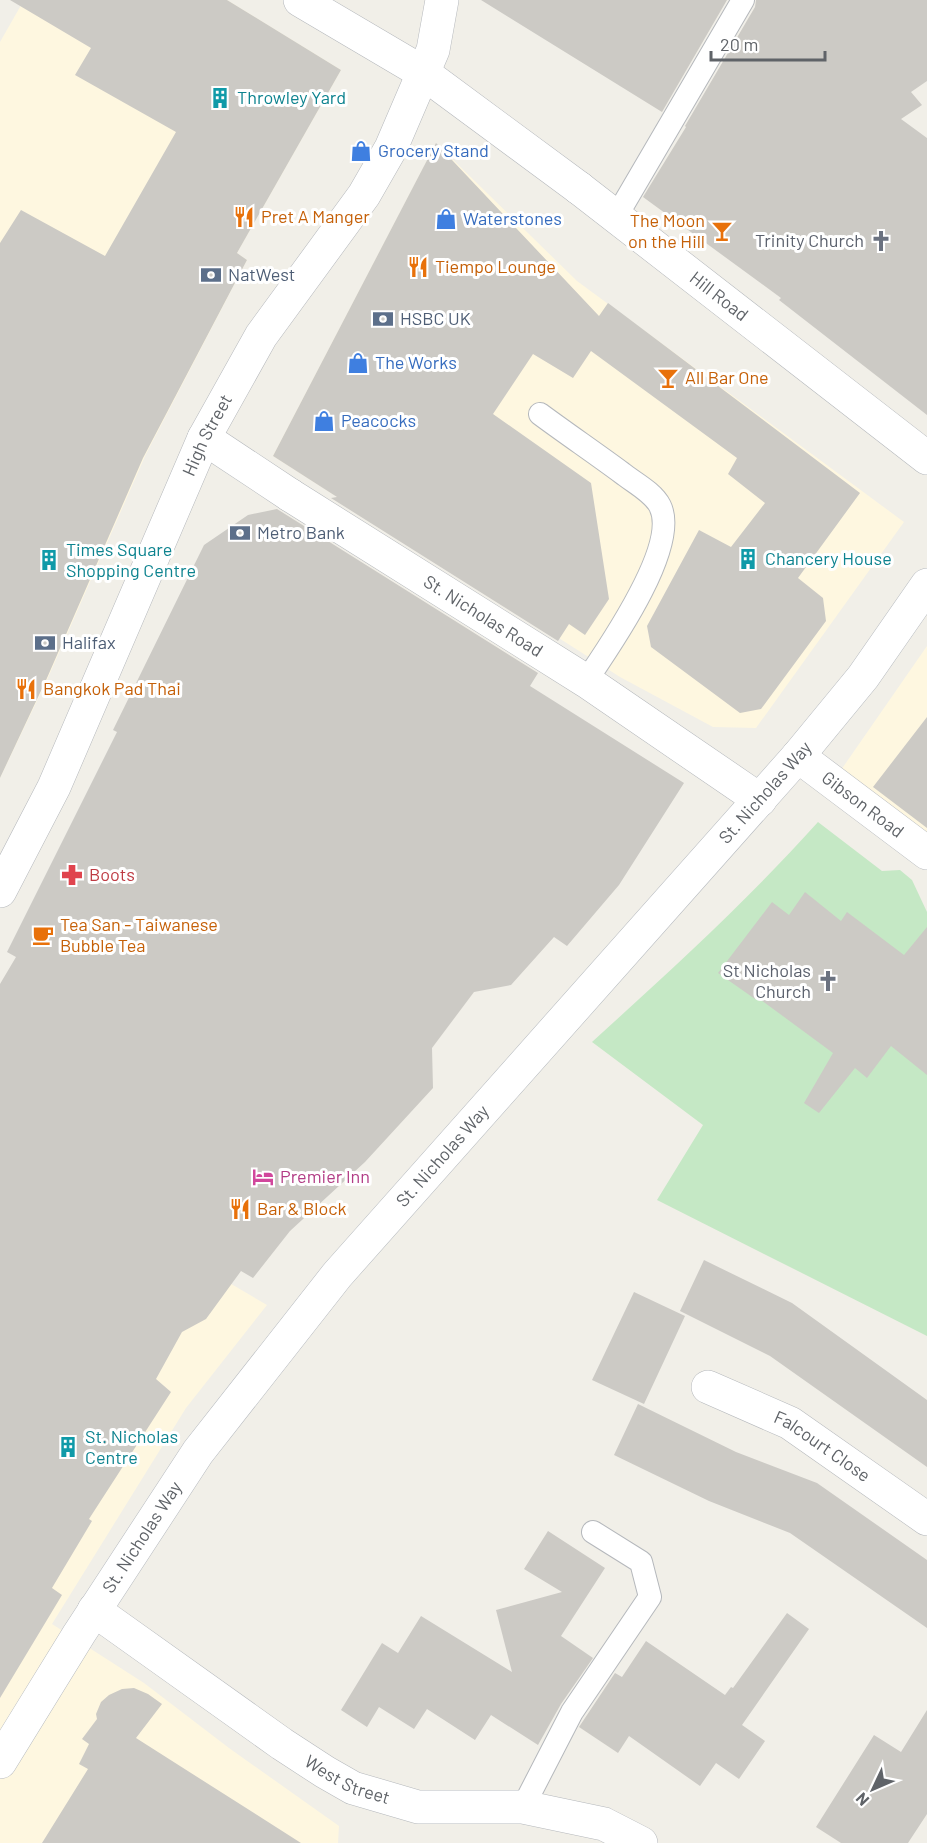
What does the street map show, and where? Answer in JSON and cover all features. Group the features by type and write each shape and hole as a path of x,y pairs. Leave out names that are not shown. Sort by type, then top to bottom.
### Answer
{"street":[{"name":"Hill Road","path":"300,0 422,72 579,188 927,458"},
{"name":"High Street","path":"0,891 54,787 204,438 261,336 364,195 391,148 433,50 442,0"},
{"name":"St. Nicholas Road","path":"204,438 290,495 586,681 760,800"},
{"name":"St. Nicholas Way","path":"0,1762 94,1610 198,1452 337,1275 798,756 863,677 927,585"},
{"name":"Gibson Road","path":"798,756 927,853"},
{"name":"Falcourt Close","path":"708,1387 790,1424 927,1518"},
{"name":"West Street","path":"94,1610 282,1744 325,1773 353,1788 418,1807 523,1807 604,1824 640,1843"}],"lane":[{"path":"616,217 743,0"},
{"path":"540,414 643,489 659,503 664,518 664,529 650,572 630,614 586,681"},
{"path":"523,1807 572,1712 650,1597 642,1562 593,1532"}],"shaded area":[{"path":"24,0 227,0 341,70 237,253 247,260 146,454 47,680 0,778 0,42"},
{"path":"441,148 577,281 904,522 756,728 713,727 620,677 273,456 431,153"},
{"path":"927,646 927,835 841,770"},
{"path":"0,1153 76,1193 267,1305 186,1408 52,1624 144,1683 229,1748 339,1826 338,1843 0,1843"}],"green space":[{"path":"818,822 882,871 900,870 912,880 927,912 927,1336 657,1200 703,1125 592,1042 736,907"}],"building":[{"path":"10,0 227,0 341,70 237,253 247,260 143,458 47,678 0,778 0,243 21,210 105,256 176,132 75,75 91,48"},
{"path":"481,0 727,0 662,112"},
{"path":"756,0 927,0 927,81 911,92 922,105 901,119 927,138 927,415 779,300 781,298 643,197 755,7"},
{"path":"436,143 599,316 608,303 860,493 798,578 823,598 826,621 761,709 740,713 651,647 647,626 699,530 731,547 765,503 728,474 737,458 591,351 573,378 533,354 493,414 591,483 609,599 585,635 569,624 558,641 331,498 337,497 273,456"},
{"path":"277,509 538,673 530,686 684,783 619,885 567,946 554,937 511,985 474,992 432,1048 433,1088 365,1162 290,1231 253,1278 241,1271 206,1319 182,1332 156,1379 171,1392 89,1519 92,1521 52,1588 62,1595 0,1698 0,984 16,957 7,952 117,732 113,730 204,545 248,515"},
{"path":"927,717 927,828 873,787"},
{"name":"St Nicholas Church","path":"805,892 841,921 847,912 904,955 927,927 927,1075 891,1046 867,1078 855,1068 819,1113 804,1103 833,1053 757,997 755,999 718,973 772,902 789,915"},
{"path":"704,1260 792,1303 927,1400 927,1467 770,1356 680,1311"},
{"path":"634,1292 685,1316 644,1404 592,1380"},
{"path":"638,1404 736,1452 817,1483 927,1560 927,1628 790,1533 709,1501 614,1455"},
{"path":"548,1531 605,1568 561,1636 593,1658 561,1704 538,1745 491,1715 475,1740 427,1709 414,1729 379,1707 367,1727 341,1710 382,1643 398,1653 421,1616 512,1672 496,1610 562,1592 524,1569"},
{"path":"787,1613 809,1629 742,1725 765,1741 739,1779 716,1763 700,1786 629,1736 618,1753 579,1727 615,1673 622,1677 646,1641 725,1695 731,1687 733,1688"},
{"path":"134,1688 162,1704 136,1738 301,1843 42,1843 88,1769 79,1764 89,1744 82,1739 97,1719 96,1714 101,1702 122,1689"},
{"path":"927,1710 927,1814 908,1843 841,1843 816,1827 874,1735 901,1752"}],"place":[{"name":"Throwley Yard","path":"220,98"},
{"name":"Grocery Stand","path":"361,151"},
{"name":"Pret A Manger","path":"244,217"},
{"name":"Waterstones","path":"446,219"},
{"name":"The Moon on the Hill","path":"722,231"},
{"name":"Trinity Church","path":"881,241"},
{"name":"Tiempo Lounge","path":"418,267"},
{"name":"NatWest","path":"211,275"},
{"name":"HSBC UK","path":"383,319"},
{"name":"The Works","path":"358,363"},
{"name":"All Bar One","path":"668,378"},
{"name":"Peacocks","path":"324,421"},
{"name":"Metro Bank","path":"240,533"},
{"name":"Chancery House","path":"748,559"},
{"name":"Times Square Shopping Centre","path":"49,560"},
{"name":"Halifax","path":"45,643"},
{"name":"Bangkok Pad Thai","path":"26,689"},
{"name":"Boots","path":"72,875"},
{"name":"Tea San - Taiwanese Bubble Tea","path":"43,935"},
{"name":"St Nicholas Church","path":"828,981"},
{"name":"Premier Inn","path":"263,1177"},
{"name":"Bar & Block","path":"240,1209"},
{"name":"St. Nicholas Centre","path":"68,1447"}]}
